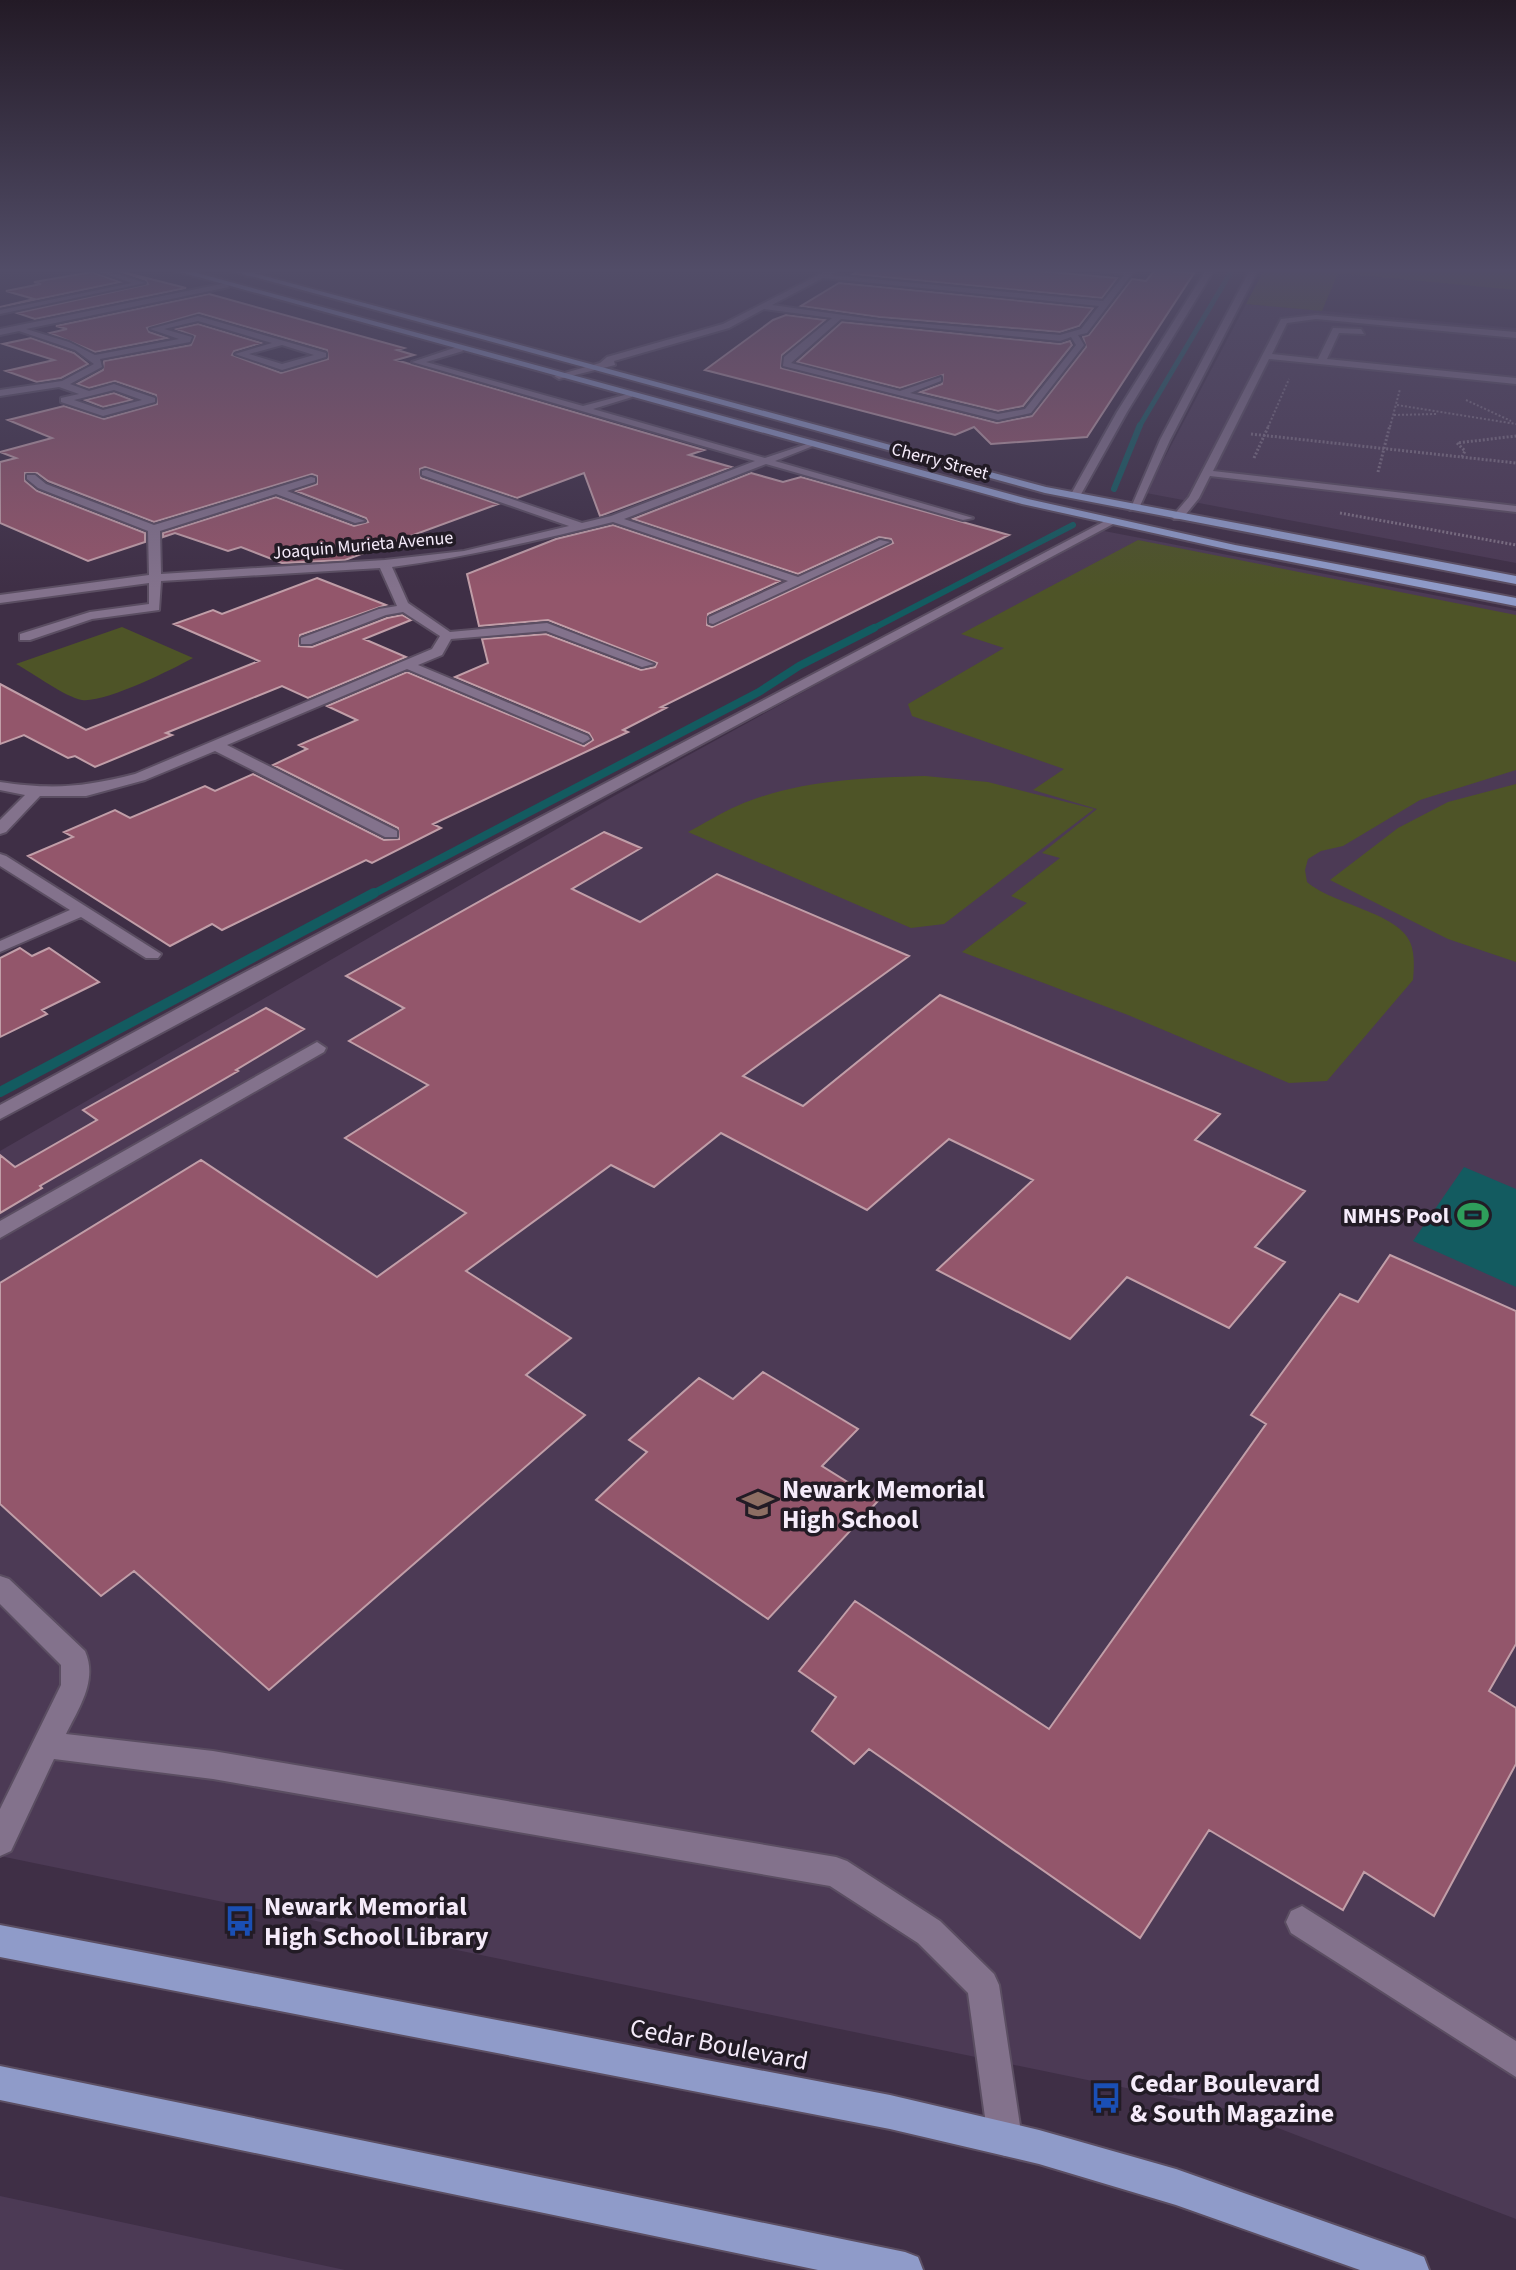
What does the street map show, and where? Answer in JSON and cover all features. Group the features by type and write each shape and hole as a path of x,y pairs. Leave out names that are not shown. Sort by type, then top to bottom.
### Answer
{"main road":[{"name":"Cherry Street","path":"559,376 1109,522 1516,602"},
{"name":"Cherry Street","path":"622,376 982,474 1075,496 1475,572"},
{"path":"809,444 853,448 951,475 982,474"},
{"name":"Cedar Boulevard","path":"0,1941 890,2112 1005,2139 1176,2187 1411,2270"},
{"path":"0,2083 905,2270"}],"street":[{"path":"0,393 60,384 82,376"},
{"path":"466,376 967,518"},
{"path":"831,376 978,414 1016,415 1028,411 1056,376"},
{"path":"1075,496 1144,376"},
{"path":"1134,508 1199,376"},
{"path":"1178,517 1194,498 1256,376"},
{"path":"1464,376 1516,381"},
{"path":"900,394 938,379"},
{"path":"60,384 89,394 114,387 152,400 103,413 64,400 89,394"},
{"path":"584,409 629,395"},
{"name":"Joaquin Murieta Avenue","path":"0,599 156,578 385,564 464,554 586,528 809,444"},
{"path":"426,473 586,528"},
{"path":"1207,473 1516,509"},
{"path":"31,477 42,486 154,529 311,480"},
{"path":"277,491 359,521"},
{"path":"614,519 800,581"},
{"path":"0,1113 225,990 1109,522"},
{"path":"25,637 90,616 155,607 154,529"},
{"path":"713,620 884,542"},
{"path":"385,564 397,597 405,608 439,626 447,636"},
{"path":"1475,572 1516,579"},
{"path":"306,641 383,612 405,608"},
{"path":"447,636 547,627 647,664"},
{"path":"0,786 36,792 86,791 140,777 410,666 437,652 447,636"},
{"path":"410,666 583,739"},
{"path":"217,746 391,834"},
{"path":"0,829 36,792"},
{"path":"0,859 152,954"},
{"path":"0,947 81,911"},
{"path":"0,1231 317,1048"},
{"path":"0,1587 75,1660 75,1686 0,1841"},
{"path":"46,1745 213,1765 836,1872 929,1932 983,1985 1005,2139"},
{"path":"1302,1922 1516,2060"}],"path":[{"path":"1255,455 1291,376"},
{"path":"1375,478 1386,449 1403,380"},
{"path":"1464,400 1516,423"},
{"path":"1397,405 1516,423"},
{"path":"1394,415 1450,413"},
{"path":"1228,432 1516,463"},
{"path":"1462,457 1465,451 1457,443 1516,436"},
{"path":"1331,512 1516,545"}],"shaded area":[{"path":"1208,376 1516,376 1516,563 1146,493"},
{"name":"Newark Memorial High School","path":"1099,530 1516,611 1516,2219 1228,2109 0,1856 0,1151 614,796"},
{"path":"1138,540 1516,615 1516,770 1420,800 1343,846 1321,851 1308,859 1305,870 1307,882 1332,897 1392,923 1410,942 1413,956 1413,980 1327,1081 1289,1083 1128,1015 962,952 1027,903 1011,896 1060,858 1042,853 1097,809 1033,790 1064,769 912,716 908,704 1004,648 961,634"},
{"path":"122,627 193,658 121,691 92,700 75,698 58,690 16,664"},
{"path":"925,776 988,782 1094,809 944,924 911,928 688,832 737,806 782,791 853,780"},
{"path":"1516,784 1516,962 1448,939 1330,880 1398,828 1448,802"},
{"name":"NMHS Pool","path":"1464,1167 1516,1189 1516,1287 1413,1241"},
{"path":"0,2196 345,2270 0,2270"}],"building":[{"path":"20,376 65,376 61,378 37,382"},
{"path":"92,376 451,376 704,450 689,455 731,467 600,516 584,473 517,498 425,467 420,469 421,478 498,504 345,560 282,563 241,547 228,551 175,533 163,537 163,533 276,497 354,526 368,522 366,518 296,491 317,484 317,476 312,474 154,522 48,481 37,473 25,473 25,481 37,491 145,533 145,542 88,561 0,523 0,462 16,458 0,452 52,438 8,420 64,406 104,419 157,404 156,395 115,381 89,388 77,384"},
{"path":"728,376 812,376 997,423 1032,416 1063,376 1127,376 1087,437 991,444 974,427 955,435"},
{"path":"852,376 940,376 900,388"},
{"path":"943,376 1047,376 1023,406 998,411 920,392 942,384"},
{"path":"114,393 132,400 103,407 85,400"},
{"path":"751,473 783,482 801,477 1009,535 661,707 666,708 623,730 628,732 433,824 441,828 372,863 366,860 222,930 212,924 170,946 28,856 73,837 64,832 115,810 130,818 205,786 215,791 253,774 384,840 399,839 398,828 273,765 307,749 299,745 357,720 327,706 407,672 584,746 593,740 589,733 455,677 488,663 482,639 546,634 641,670 655,667 657,663 548,620 479,626 467,574 556,539 613,525 780,581 708,614 707,625 712,627 893,543 891,539 879,537 798,574 633,519"},
{"path":"317,578 386,605 300,635 299,646 312,647 402,615 411,620 364,639 406,657 308,698 282,686 166,733 172,735 95,767 75,756 68,758 24,735 0,744 0,684 86,730 259,661 174,624 213,610 222,614"},
{"path":"604,832 641,848 572,889 640,922 717,874 909,956 743,1076 803,1106 940,995 1220,1114 1195,1140 1305,1191 1255,1247 1285,1262 1229,1328 1127,1277 1070,1339 937,1270 1033,1180 949,1139 867,1210 721,1133 654,1187 611,1165 466,1271 571,1338 526,1375 585,1415 269,1690 134,1571 101,1596 0,1504 0,1283 201,1160 377,1277 466,1213 345,1138 428,1085 349,1041 404,1008 346,976"},
{"path":"20,948 32,956 49,948 99,982 42,1010 47,1014 0,1037 0,958"},
{"path":"266,1008 304,1029 0,1213 0,1155 15,1167 97,1120 83,1110"},
{"path":"1390,1255 1516,1311 1516,1644 1489,1691 1516,1708 1516,1764 1434,1916 1364,1872 1343,1910 1209,1830 1140,1938 869,1749 854,1764 812,1731 836,1697 799,1671 855,1601 1049,1729 1266,1424 1251,1415 1340,1294 1358,1302"},
{"path":"763,1372 858,1429 822,1466 878,1501 768,1619 596,1500 647,1452 629,1440 699,1378 733,1399"}],"waterway":[{"path":"1140,426 1169,376"},
{"path":"1114,489 1140,426"},
{"path":"870,630 1073,525"},
{"path":"371,895 759,692 799,666 874,628"},
{"path":"0,1092 374,893"}],"place":[{"name":"NMHS Pool","path":"1473,1215"},
{"name":"Newark Memorial High School","path":"758,1504"},
{"name":"Newark Memorial High School Library","path":"240,1921"},
{"name":"Cedar Boulevard & South Magazine","path":"1106,2098"}]}
